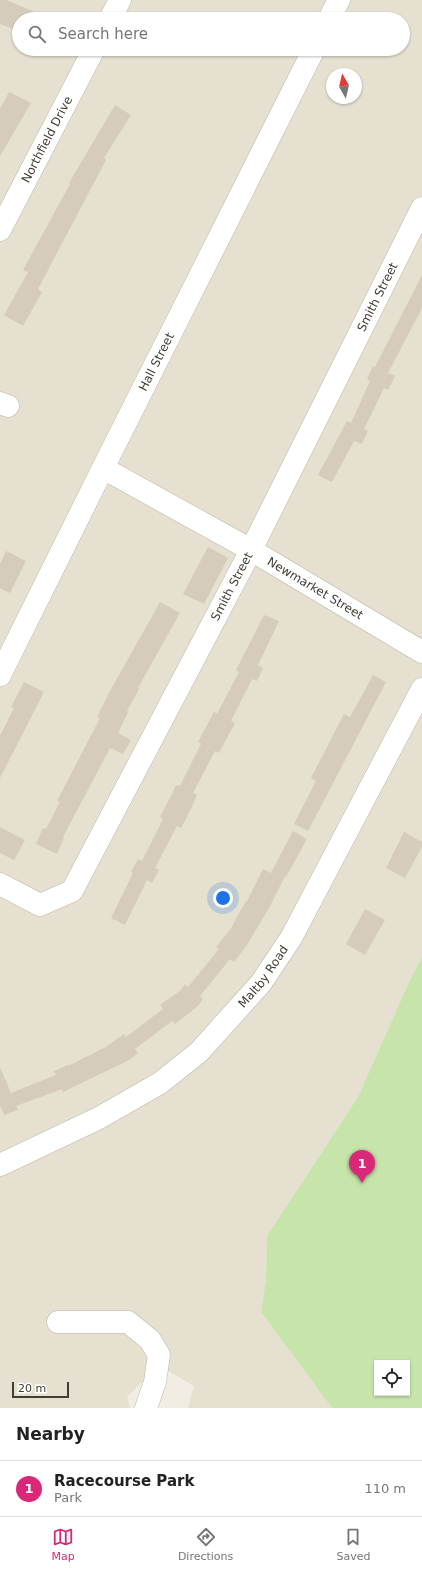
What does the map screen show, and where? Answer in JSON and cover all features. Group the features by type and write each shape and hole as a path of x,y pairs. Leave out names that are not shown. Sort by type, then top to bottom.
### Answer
{"street":[{"path":"114,12 120,0"},
{"path":"332,12 338,0"},
{"name":"Northfield Drive","path":"0,230 90,56"},
{"name":"Hall Street","path":"0,675 310,56"},
{"name":"Smith Street","path":"0,884 40,905 72,891 250,550 422,208"},
{"name":"Newmarket Street","path":"103,468 250,550 422,652"},
{"name":"Maltby Road","path":"0,1165 99,1118 160,1083 199,1052 225,1024 261,983 291,938 422,689"},
{"path":"58,1322 128,1322 150,1340 159,1354 155,1382 146,1408"}],"shaded area":[{"path":"0,0 422,0 422,957 410,980 358,1097 267,1236 266,1279 261,1312 332,1408 188,1408 194,1386 160,1366 127,1396 130,1408 0,1408"}],"green space":[{"path":"422,957 422,1408 332,1408 261,1312 266,1279 267,1236 358,1097 410,980"}],"building":[{"path":"0,0 6,0 35,12 12,12 12,28 0,24"},
{"path":"9,92 31,103 0,156 0,109"},
{"path":"115,105 131,115 104,158 106,160 38,289 42,292 23,326 4,315 28,272 23,270 70,184 69,183"},
{"path":"422,275 422,308 388,373 395,376 388,390 384,388 364,429 368,431 362,444 354,441 332,482 318,475 347,421 351,423 370,381 367,379 373,366 375,367"},
{"path":"208,547 228,558 204,604 183,594"},
{"path":"6,551 26,561 10,593 0,588 0,564"},
{"path":"160,602 180,613 138,688 139,689 127,711 128,712 118,733 131,740 123,754 110,748 63,837 64,838 57,854 36,844 43,828 46,829 60,802 57,801 100,718 97,717 110,691"},
{"path":"264,615 279,621 258,665 263,668 257,681 252,679 231,721 235,723 219,753 215,751 193,793 197,795 188,815 181,828 177,826 155,868 159,870 152,883 147,880 125,925 111,918 133,873 131,872 138,859 142,861 163,819 160,817 176,785 180,786 201,744 198,742 214,712 217,714 239,672 236,670"},
{"path":"373,675 386,682 308,831 294,824 316,781 311,778 344,714 350,717"},
{"path":"24,682 44,692 0,778 0,736 14,708 11,707"},
{"path":"0,827 25,840 14,860 0,853"},
{"path":"293,831 307,839 247,945 234,962 230,959 200,996 203,999 197,1007 175,1024 172,1021 135,1049 138,1053 129,1060 63,1092 62,1089 16,1106 18,1110 4,1115 0,1105 0,1067 11,1093 56,1075 54,1071 68,1066 106,1047 124,1034 126,1037 163,1009 160,1005 181,990 185,984 188,987 219,949 216,947 230,930 263,869 271,873"},
{"path":"404,832 422,842 422,847 405,878 386,868"},
{"path":"365,909 385,920 365,955 346,944"}],"place":[{"name":"Racecourse Park","path":"362,1183"}]}
